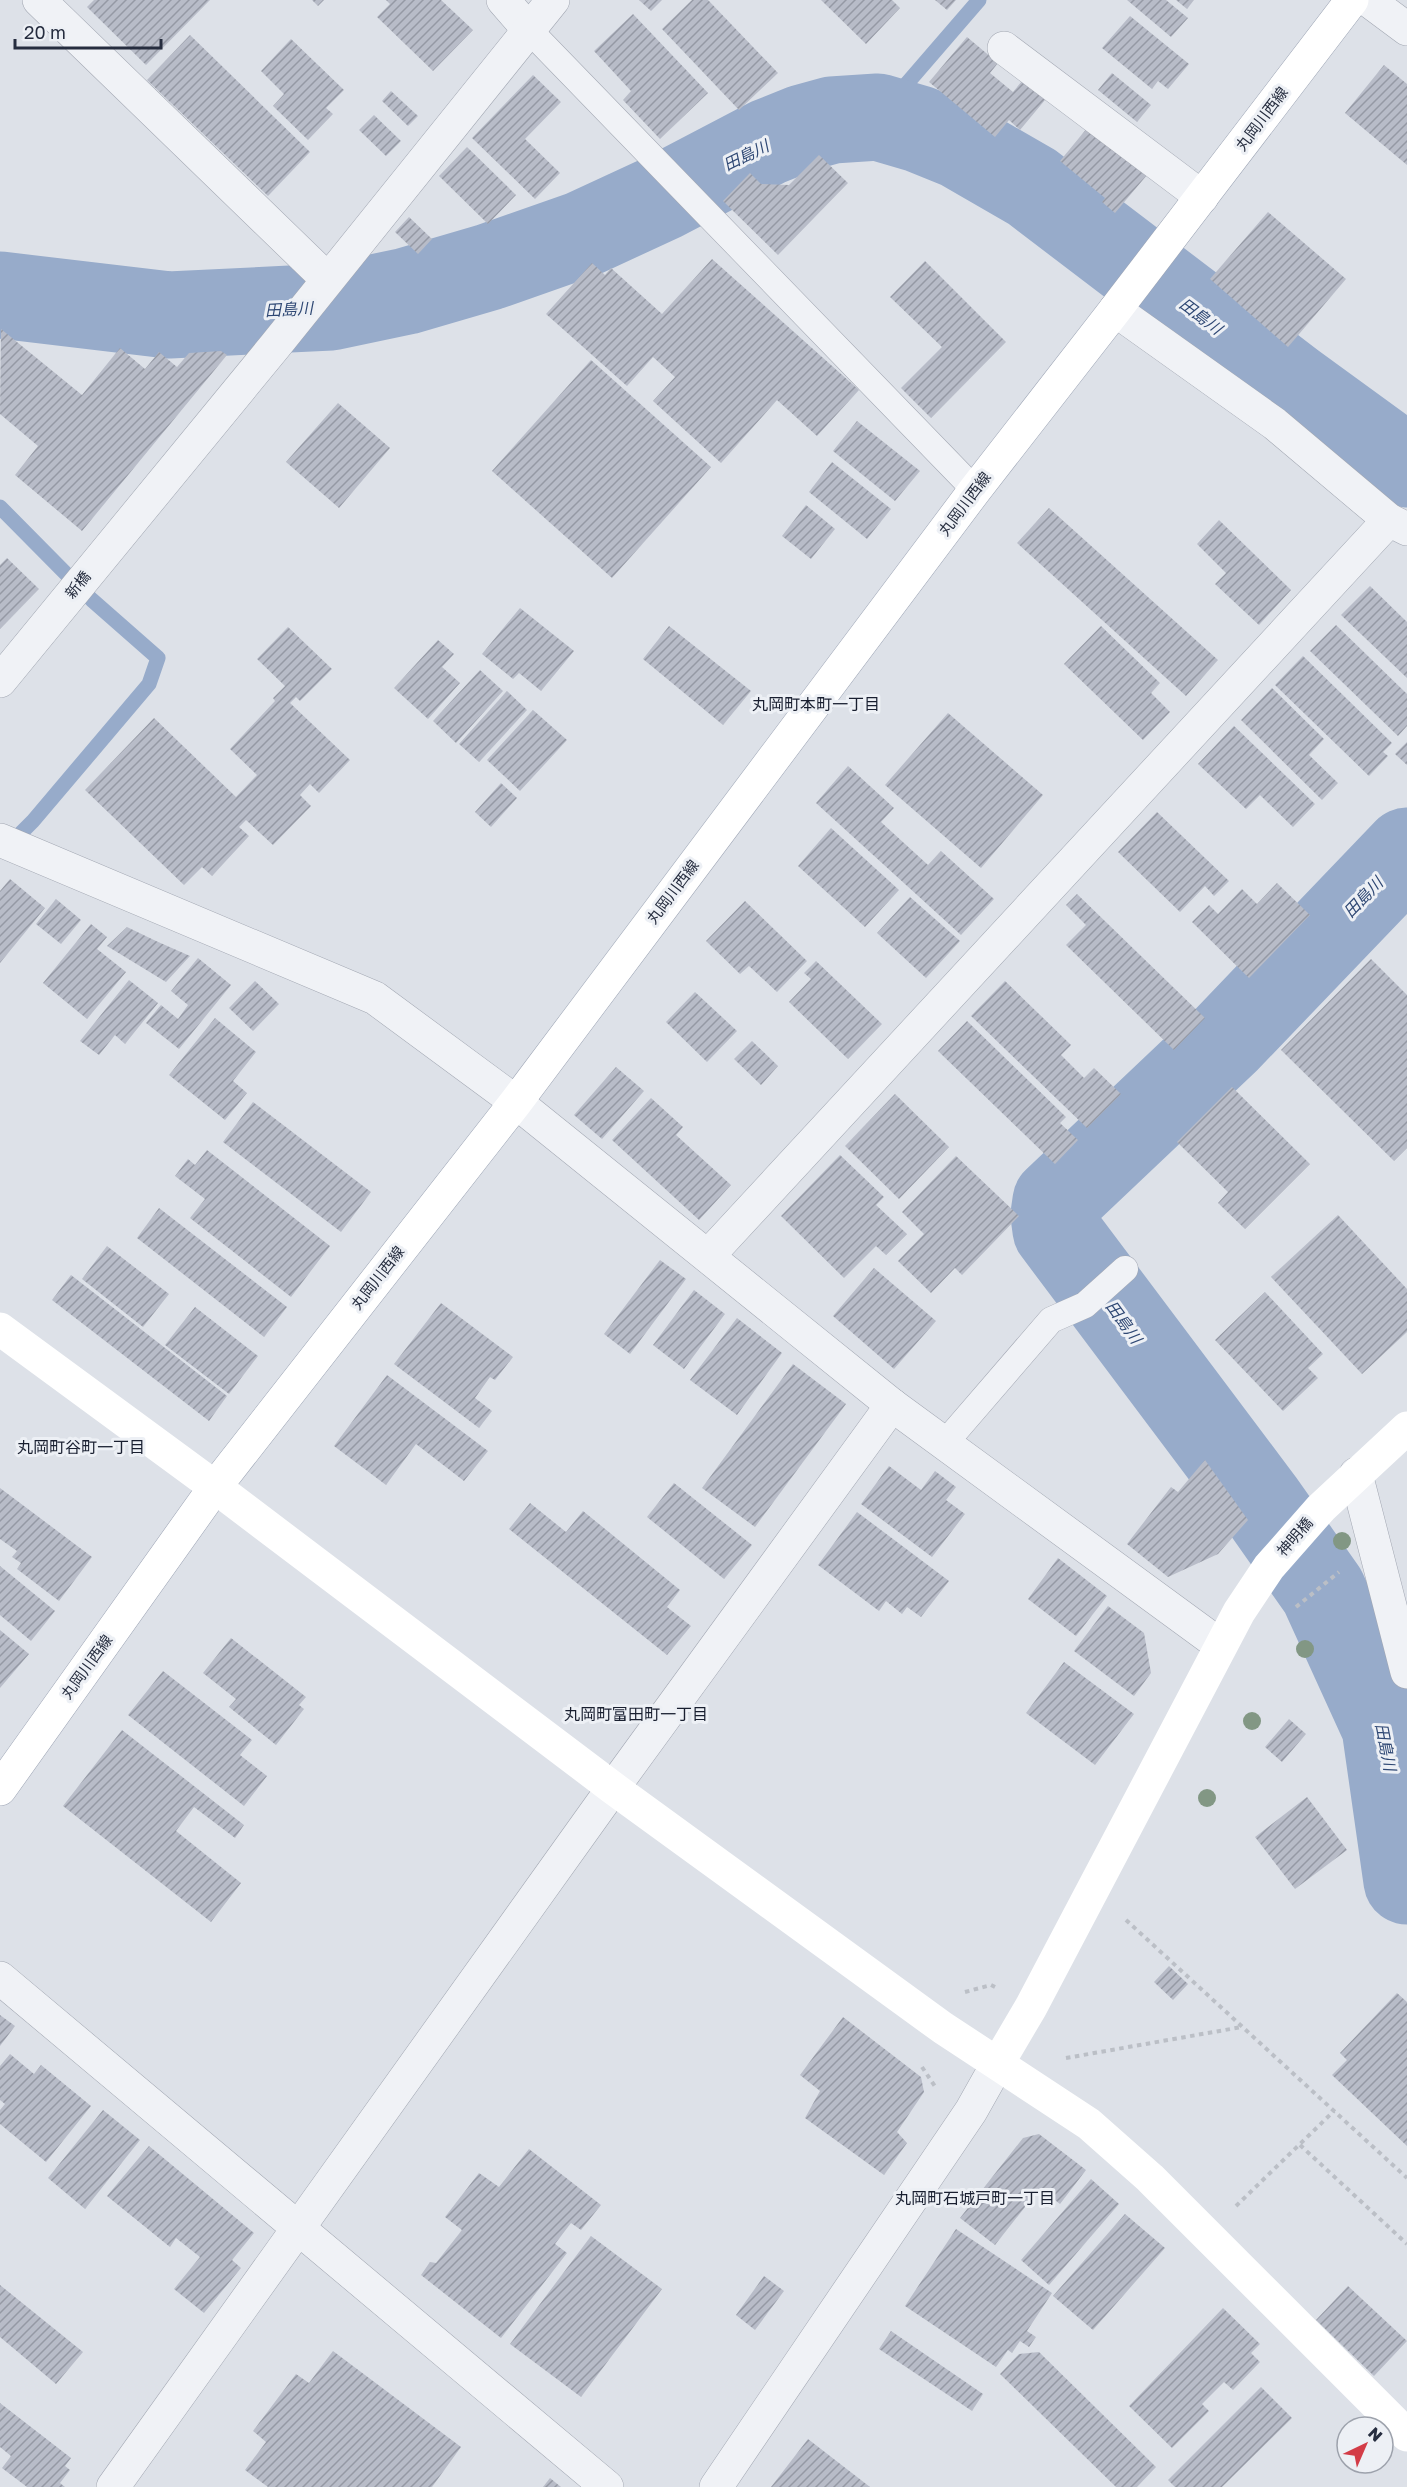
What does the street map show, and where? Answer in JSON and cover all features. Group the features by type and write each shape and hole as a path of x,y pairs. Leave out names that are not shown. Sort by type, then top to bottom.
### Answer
{"street":[{"path":"39,0 326,280"},
{"path":"502,0 529,30"},
{"name":"新橋","path":"0,681 275,346 553,0"},
{"name":"丸岡川西線","path":"0,1788 216,1487 516,1102 975,490 1116,310 1352,0"},
{"path":"1368,0 1407,29"},
{"path":"1004,48 1202,197"},
{"path":"708,1256 1398,525 1275,424 1116,310"},
{"path":"0,840 375,998 516,1102 892,1405 1220,1645"},
{"path":"0,1329 216,1487 613,1788 943,2028 1089,2124 1150,2178 1407,2435"},
{"path":"113,2487 613,1788 892,1405"},
{"name":"神明橋","path":"998,2063 1036,1996 1220,1645 1269,1567 1321,1508 1407,1428"},
{"path":"1356,1474 1407,1672"},
{"path":"0,1978 607,2487"},
{"path":"716,2487 970,2111 998,2063"}],"lane":[{"path":"529,30 975,490"},
{"path":"945,1443 1051,1320 1085,1305 1125,1269"}],"path":[{"path":"1300,1603 1343,1568"},
{"path":"1119,1914 1407,2178"},
{"path":"966,1990 991,1985"},
{"path":"1058,2060 1243,2027"},
{"path":"920,2064 940,2094"},
{"path":"1206,2235 1334,2111"},
{"path":"1299,2145 1407,2244"}],"building":[{"path":"94,0 210,0 146,65 87,7"},
{"path":"312,0 324,0 318,6"},
{"path":"386,0 441,0 473,30 433,71 377,17 390,4"},
{"path":"639,0 662,0 651,11"},
{"path":"692,0 708,0 778,73 739,110 662,29"},
{"path":"821,0 892,0 900,8 866,44"},
{"path":"935,0 956,0 947,10"},
{"path":"1127,0 1166,0 1188,18 1171,37"},
{"path":"1176,0 1194,0 1187,9"},
{"path":"633,14 708,93 660,139 623,100 631,91 594,51"},
{"path":"1130,16 1189,64 1168,89 1158,81 1152,89 1102,48"},
{"path":"190,35 310,152 268,196 147,80"},
{"path":"967,37 998,63 990,73 1013,92 1022,81 1045,100 1020,130 1009,120 995,137 929,82"},
{"path":"291,39 344,90 326,108 333,114 308,140 273,106 284,94 261,71"},
{"path":"1384,65 1407,84 1407,165 1345,113"},
{"path":"1112,73 1151,105 1137,122 1098,90"},
{"path":"533,75 561,102 525,139 560,173 535,199 472,138"},
{"path":"391,91 418,116 408,126 382,101"},
{"path":"374,115 401,141 386,156 359,130"},
{"path":"1088,127 1147,175 1115,213 1102,202 1105,198 1060,161"},
{"path":"467,147 516,195 488,224 439,176"},
{"path":"819,155 848,183 778,255 723,201 750,173 761,184 789,185"},
{"path":"1268,212 1346,279 1288,347 1210,279"},
{"path":"409,217 432,239 418,254 395,232"},
{"path":"712,259 859,390 817,436 777,400 721,463 653,401 675,377 653,357 627,386 546,314 592,263 605,275 611,268 662,314"},
{"path":"925,261 1006,342 931,418 901,388 942,347 890,297"},
{"path":"1,329 82,395 120,348 145,369 159,352 177,367 189,353 221,351 227,355 82,531 15,475 38,446 0,414"},
{"path":"591,360 711,467 612,578 492,471"},
{"path":"338,403 390,448 339,508 286,462"},
{"path":"857,421 920,471 895,501 833,451"},
{"path":"832,462 891,509 867,539 809,492"},
{"path":"806,505 835,529 811,559 782,536"},
{"path":"1049,508 1218,660 1186,696 1017,543"},
{"path":"1219,520 1291,590 1259,625 1215,584 1226,573 1197,544"},
{"path":"7,558 39,589 0,629 0,565"},
{"path":"1370,586 1407,622 1407,678 1341,615"},
{"path":"520,608 574,651 541,691 519,673 513,679 482,654"},
{"path":"1336,625 1407,694 1407,726 1398,736 1310,651"},
{"path":"669,626 751,691 723,725 643,659"},
{"path":"1101,626 1160,683 1151,693 1170,712 1143,740 1064,664"},
{"path":"288,627 332,669 300,701 296,697 290,703 350,760 319,793 310,784 300,795 311,806 273,845 246,820 239,827 249,836 212,876 202,867 184,885 85,790 154,718 236,797 257,775 230,749 275,701 273,698 285,686 257,659"},
{"path":"438,640 454,654 442,667 460,683 428,719 394,688"},
{"path":"1303,656 1392,743 1383,752 1388,756 1369,776 1275,685"},
{"path":"480,670 503,691 456,743 433,721"},
{"path":"1272,688 1324,739 1309,755 1338,783 1322,800 1241,720"},
{"path":"507,691 527,710 479,762 459,744"},
{"path":"533,710 567,740 520,791 487,760"},
{"path":"948,713 1043,795 981,868 885,785"},
{"path":"1234,726 1315,804 1293,827 1260,795 1246,809 1198,764"},
{"path":"1407,742 1407,765 1395,754"},
{"path":"848,766 894,808 881,822 928,865 941,851 994,899 961,935 816,803"},
{"path":"501,783 517,798 491,827 475,812"},
{"path":"1157,812 1229,881 1214,896 1205,886 1180,912 1118,852"},
{"path":"831,828 899,890 865,927 798,866"},
{"path":"10,879 45,908 0,963 0,891"},
{"path":"1277,883 1310,915 1249,978 1192,922 1209,905 1218,914 1242,889 1257,904"},
{"path":"1077,894 1205,1018 1174,1050 1066,945 1086,925 1066,905"},
{"path":"910,897 960,941 926,978 877,933"},
{"path":"56,899 81,920 61,944 36,924"},
{"path":"745,901 807,961 777,992 749,966 740,974 706,941"},
{"path":"91,924 107,937 97,949 126,972 87,1019 43,983"},
{"path":"127,927 190,956 166,982 107,946"},
{"path":"198,958 231,985 179,1049 146,1023 161,1005 178,1019 188,1005 171,991"},
{"path":"1371,959 1407,995 1407,1148 1394,1161 1281,1050"},
{"path":"816,961 882,1024 848,1059 789,1002 811,979 804,973"},
{"path":"129,980 158,1003 125,1044 115,1035 99,1055 80,1041"},
{"path":"255,981 279,1004 253,1031 229,1008"},
{"path":"1005,981 1071,1045 1061,1055 1084,1078 1094,1068 1121,1094 1087,1128 971,1016"},
{"path":"695,992 737,1031 707,1062 666,1022"},
{"path":"215,1018 256,1052 233,1081 247,1093 225,1120 169,1075"},
{"path":"967,1021 1066,1117 1060,1123 1078,1140 1055,1164 938,1051"},
{"path":"752,1041 778,1066 761,1085 734,1059"},
{"path":"616,1067 644,1091 602,1139 574,1115"},
{"path":"1232,1087 1310,1164 1245,1229 1218,1203 1228,1192 1177,1142"},
{"path":"895,1094 949,1147 899,1199 845,1146"},
{"path":"651,1098 683,1127 676,1135 731,1185 699,1220 612,1140"},
{"path":"253,1102 371,1192 341,1232 223,1142"},
{"path":"207,1150 330,1246 291,1297 190,1218 205,1199 175,1176 188,1159 195,1165"},
{"path":"840,1155 884,1197 876,1205 907,1234 886,1255 876,1246 844,1278 781,1216"},
{"path":"956,1156 1019,1216 962,1275 955,1268 931,1293 898,1261 924,1234 902,1212"},
{"path":"159,1208 287,1307 264,1337 137,1238"},
{"path":"1338,1215 1407,1289 1407,1332 1362,1374 1271,1277"},
{"path":"107,1246 169,1294 143,1327 82,1279"},
{"path":"660,1260 686,1279 630,1354 604,1334"},
{"path":"874,1268 936,1321 894,1369 833,1316"},
{"path":"71,1275 227,1396 209,1421 52,1300"},
{"path":"694,1290 725,1314 684,1369 653,1345"},
{"path":"1265,1292 1323,1354 1308,1368 1318,1378 1283,1411 1215,1340"},
{"path":"441,1303 513,1357 495,1380 490,1377 475,1398 492,1411 479,1428 394,1364"},
{"path":"195,1307 258,1356 229,1394 165,1345"},
{"path":"737,1318 782,1353 737,1415 690,1380"},
{"path":"793,1364 846,1404 755,1527 702,1488"},
{"path":"387,1375 488,1451 464,1481 416,1444 386,1485 334,1446"},
{"path":"1205,1460 1248,1520 1218,1554 1168,1577 1127,1544 1171,1487 1178,1492"},
{"path":"889,1466 921,1490 935,1471 956,1487 946,1500 965,1514 932,1557 861,1504"},
{"path":"674,1483 752,1545 724,1579 647,1517"},
{"path":"0,1488 92,1557 59,1601 17,1569 21,1563 12,1557 17,1551 0,1539"},
{"path":"530,1503 566,1532 583,1511 680,1590 667,1607 691,1626 667,1655 509,1529"},
{"path":"857,1512 949,1581 921,1617 907,1607 902,1614 886,1601 879,1611 818,1565"},
{"path":"1058,1558 1107,1596 1076,1636 1028,1599"},
{"path":"0,1566 55,1611 31,1641 0,1615"},
{"path":"1108,1606 1144,1633 1151,1673 1134,1696 1074,1651"},
{"path":"0,1630 29,1654 0,1688"},
{"path":"231,1638 306,1697 299,1705 304,1709 276,1745 229,1707 236,1699 203,1673"},
{"path":"1064,1662 1134,1714 1095,1765 1026,1713"},
{"path":"163,1671 252,1740 240,1755 267,1776 244,1806 128,1715"},
{"path":"1289,1719 1306,1734 1282,1762 1265,1747"},
{"path":"122,1730 244,1825 235,1838 194,1807 176,1831 241,1883 211,1922 63,1806"},
{"path":"1307,1797 1347,1850 1295,1889 1255,1837"},
{"path":"1169,1966 1188,1984 1173,2000 1154,1982"},
{"path":"1397,1993 1407,2002 1407,2146 1332,2075 1347,2060 1340,2053"},
{"path":"0,2015 15,2026 0,2046"},
{"path":"843,2017 921,2077 924,2092 897,2132 907,2143 884,2175 805,2118 820,2091 800,2075"},
{"path":"10,2054 34,2074 41,2065 91,2106 46,2162 0,2124 0,2110 5,2104 0,2100 0,2066"},
{"path":"103,2110 140,2140 85,2209 48,2178"},
{"path":"1039,2134 1086,2170 1060,2204 1040,2188 995,2245 960,2218 1023,2138"},
{"path":"149,2146 254,2233 232,2260 241,2268 204,2313 174,2289 200,2257 176,2238 170,2247 107,2196"},
{"path":"529,2149 601,2205 581,2230 571,2223 555,2244 567,2253 501,2338 421,2275 430,2262 436,2263 462,2230 445,2217 479,2173 499,2187"},
{"path":"1091,2179 1119,2204 1049,2285 1021,2260"},
{"path":"1125,2214 1165,2248 1093,2330 1053,2296"},
{"path":"956,2229 1052,2293 1027,2331 1036,2337 1029,2347 1020,2341 1012,2353 1008,2350 996,2367 905,2306"},
{"path":"591,2236 662,2289 581,2397 510,2344"},
{"path":"764,2276 784,2291 755,2330 736,2315"},
{"path":"0,2285 83,2352 56,2384 0,2337"},
{"path":"1348,2286 1407,2341 1374,2376 1316,2320"},
{"path":"1223,2308 1260,2344 1251,2353 1260,2362 1233,2390 1224,2382 1202,2404 1209,2411 1172,2448 1129,2406"},
{"path":"891,2331 983,2394 972,2411 879,2349"},
{"path":"333,2351 461,2447 432,2487 268,2487 245,2470 266,2442 253,2431 296,2374 309,2383"},
{"path":"1039,2352 1156,2467 1137,2487 1116,2487 1000,2374 1019,2354"},
{"path":"1261,2387 1292,2418 1222,2487 1175,2487 1168,2480"},
{"path":"0,2403 71,2458 65,2466 70,2470 60,2483 65,2487 27,2487 2,2468 11,2456 0,2447"},
{"path":"808,2439 870,2487 771,2487"},
{"path":"550,2478 561,2487 543,2487"}],"waterway":[{"path":"878,117 979,0"},
{"name":"田島川","path":"0,295 169,315 331,307 407,291 489,267 583,234 663,197 768,142 803,128 832,120 878,117 919,129 961,146 1032,187 1292,385 1384,452 1407,464"},
{"path":"0,507 92,600 158,658 149,684 33,821 8,846"},
{"name":"田島川","path":"1407,851 1226,1040 1056,1201 1054,1215 1056,1230 1261,1503 1323,1591 1385,1727 1407,1881"}],"district":[{"name":"丸岡町本町一丁目","path":"816,704"},
{"name":"丸岡町谷町一丁目","path":"81,1447"},
{"name":"丸岡町富田町一丁目","path":"636,1714"},
{"name":"丸岡町石城戸町一丁目","path":"975,2198"}]}
